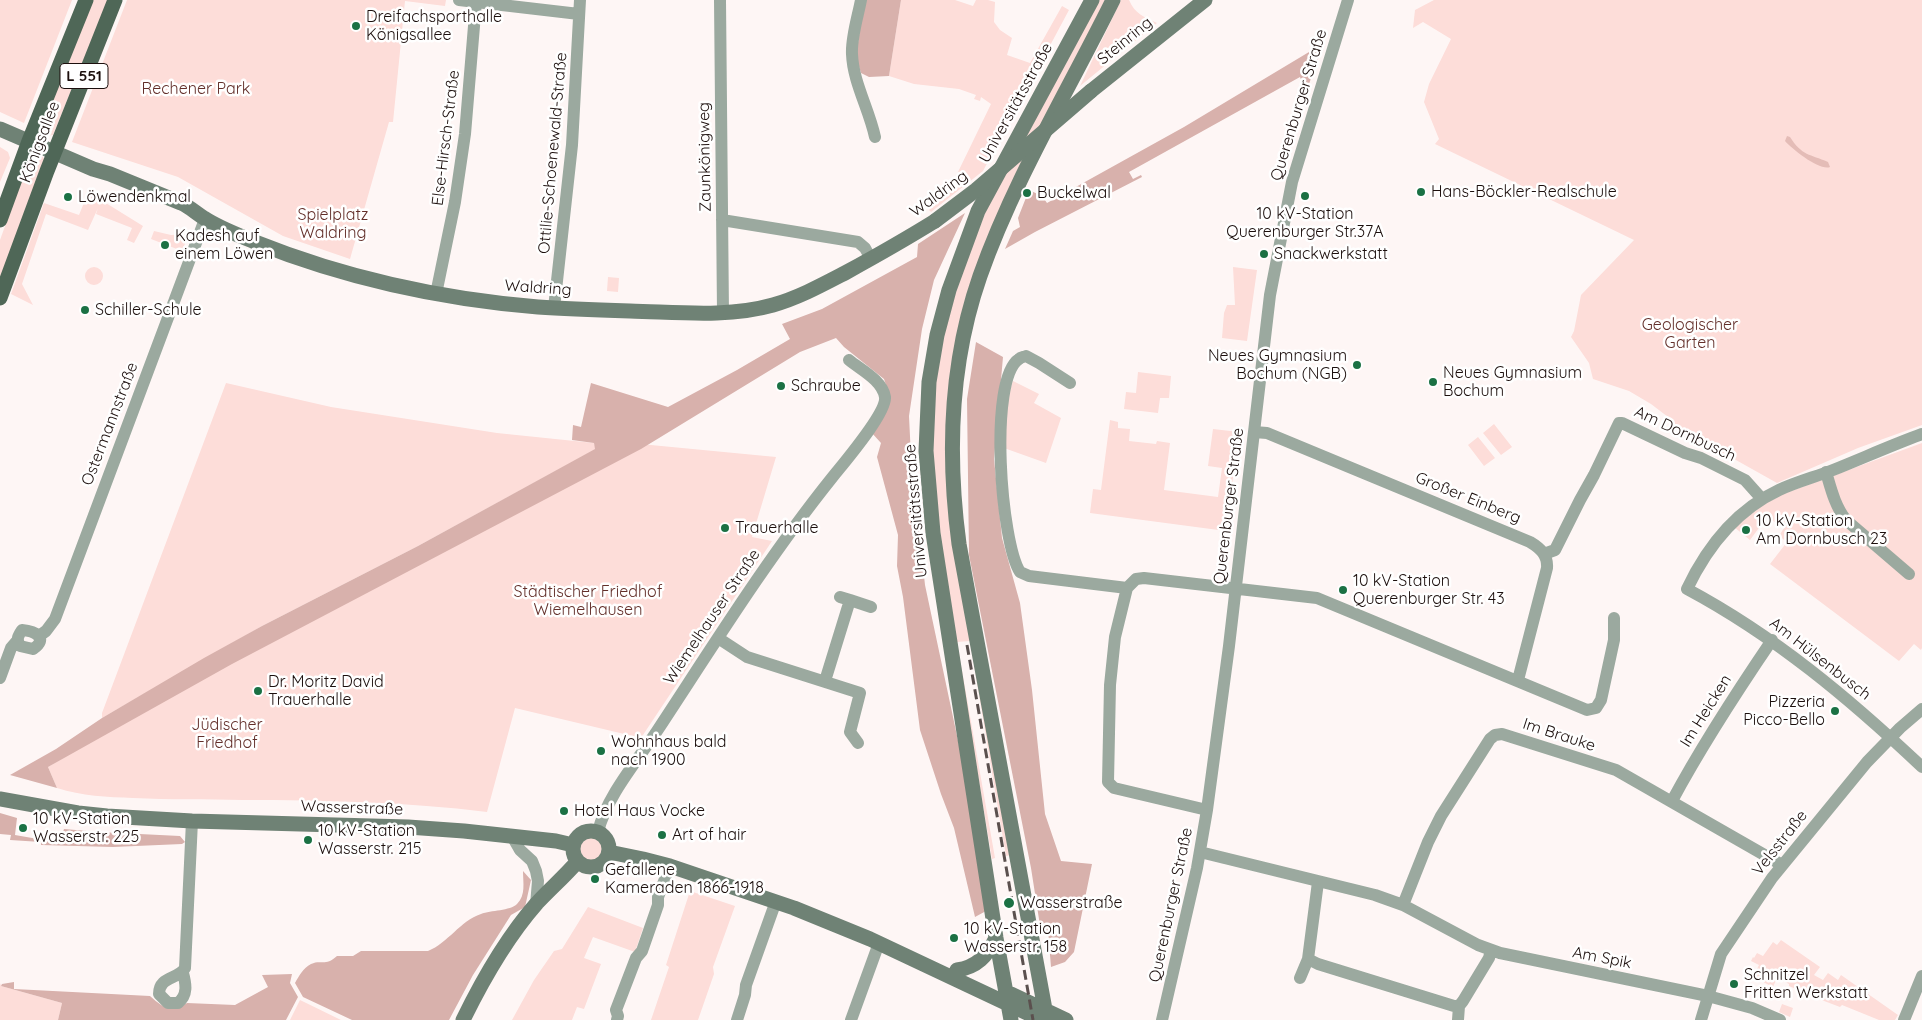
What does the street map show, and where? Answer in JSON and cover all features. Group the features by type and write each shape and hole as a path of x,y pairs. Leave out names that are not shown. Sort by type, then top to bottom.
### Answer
{"main road":[{"name":"Königsallee","path":"0,220 29,141 86,0"},
{"name":"Königsallee","path":"0,298 54,152 115,0"},
{"name":"Universitätsstraße","path":"1011,1020 996,938 933,533 926,451 929,382 937,335 949,290 978,211 1092,0"},
{"path":"1045,1017 959,544 953,492 952,422 962,344 980,276 1032,158 1113,0"},
{"name":"Steinring","path":"1091,91 1205,0"},
{"name":"Waldring","path":"0,129 93,169 181,203 192,208 205,219 261,244 315,264 364,278 436,294 486,302 554,308 723,313 755,309 800,296 871,259 935,221 976,190 1091,91"},
{"name":"Wasserstraße","path":"0,791 18,801"},
{"name":"Wasserstraße","path":"0,799 78,813 192,821 408,827 512,836 573,845"},
{"path":"591,831 598,832 607,840 609,852 607,858 596,867 590,868 577,862 572,851 573,845 579,835 591,831"},
{"path":"609,852 670,866 776,901 1007,998"},
{"path":"463,1020 475,995 504,948 536,905 577,862"},
{"path":"957,970 972,966 983,958 996,938"},
{"path":"895,950 913,952 957,970 1045,1017 1066,1020"}],"street":[{"path":"459,0 579,14"},
{"name":"Ottilie-Schoenewald-Straße","path":"554,308 572,145 580,0"},
{"name":"Zaunkönigweg","path":"720,0 723,313"},
{"path":"862,0 852,52 854,70 875,137"},
{"name":"Querenburger Straße","path":"1162,1020 1200,852 1207,810 1236,589 1270,295 1292,182 1348,0"},
{"name":"Else-Hirsch-Straße","path":"436,294 455,202 464,143 476,2"},
{"name":"Ostermannstraße","path":"0,678 11,648 18,642 18,636 22,630 34,632 39,636 46,631 55,619 205,219"},
{"path":"722,220 858,242 865,248 871,259"},
{"path":"1070,383 1039,362 1026,356 1018,359 1011,368 1005,386 1000,474 1012,557 1020,572 1029,576 1127,588"},
{"name":"Wiemelhauser Straße","path":"598,832 600,821 612,800 781,544 860,443 884,406 885,397 877,382 849,360"},
{"name":"Am Dornbusch","path":"1544,554 1555,550 1619,423 1685,454 1701,458 1745,480 1762,499"},
{"name":"Großer Einberg","path":"1254,432 1267,434 1530,542 1540,548 1544,554"},
{"path":"1762,499 1780,489 1922,434"},
{"path":"1826,472 1840,512 1846,520 1909,574"},
{"name":"Am Hülsenbusch","path":"1762,499 1740,515 1719,536 1697,568 1687,589 1735,616 1772,640 1838,691 1922,768"},
{"path":"1518,680 1547,568 1544,554"},
{"path":"1207,810 1114,788 1108,782 1111,665 1115,637 1127,588 1136,579 1144,578 1317,598 1587,710 1596,708 1602,700 1614,640 1614,618"},
{"path":"825,682 845,599 871,607"},
{"path":"718,638 747,657 860,693 850,732 858,743"},
{"name":"Im Heicken","path":"1672,801 1730,701 1772,640"},
{"name":"Velsstraße","path":"1701,1020 1720,954 1782,865 1867,762 1922,709"},
{"name":"Im Brauke","path":"1403,905 1428,842 1441,816 1490,739 1495,735 1502,734 1616,770 1782,865"},
{"path":"183,972 185,968 192,821"},
{"path":"512,836 520,850 532,861 536,871 538,881 536,905"},
{"name":"Am Spik","path":"1200,852 1375,895 1403,905 1491,950 1708,996 1752,1008 1780,1020"},
{"path":"617,1020 616,1010 636,958 642,951 658,904 658,897 670,866"},
{"path":"1300,978 1308,959 1318,882"},
{"path":"737,1020 745,995 746,985 776,901"},
{"path":"851,1020 879,943"},
{"path":"1458,1020 1459,1006 1489,958 1491,950"},
{"path":"1308,959 1448,1005 1459,1006"},
{"path":"1904,1020 1922,976"}],"green space":[{"path":"0,0 72,0 24,123 0,112"},
{"path":"92,0 108,0 53,135 46,136 41,130"},
{"name":"Rechener Park","path":"127,0 446,0 445,6 405,1 393,122 389,122 350,259 283,236 178,177 72,142"},
{"path":"901,0 955,0 973,6 976,0 995,2 994,22 1000,30 1012,38 1007,55 1030,63 1062,6 1069,10 983,171 931,212 929,210 963,175 958,172 991,104 981,97 980,101 974,99 976,95 959,89 914,84 889,76"},
{"path":"1098,0 1106,0 996,222 948,412 1011,855 1006,856 970,641 957,642 995,858 992,859 951,615 932,472 934,389 944,325 981,220"},
{"path":"1121,0 1129,0 1137,12 1157,23 1080,86"},
{"name":"Geologischer Garten","path":"1434,0 1922,0 1922,425 1858,448 1777,483 1727,455 1688,436 1685,438 1672,420 1651,404 1629,391 1593,379 1589,363 1571,337 1574,331 1581,295 1634,240 1435,144 1439,139 1424,102 1429,84 1451,39 1423,22 1413,28 1415,10"},
{"path":"0,147 8,152 10,158 0,182"},
{"path":"37,154 45,159 0,284 0,240 30,157"},
{"path":"88,193 102,197 101,200 143,226 134,243 127,240 132,228 96,214 98,208 88,230 46,214 22,284 33,305 11,294 44,203 79,215"},
{"path":"154,231 171,235 189,234 182,251 151,239"},
{"path":"94,267 100,270 103,276 100,282 94,285 88,282 85,276 88,270"},
{"path":"1233,267 1257,270 1247,341 1222,338 1224,313 1227,305 1235,305"},
{"path":"608,277 619,278 618,292 607,291"},
{"path":"1138,372 1171,376 1169,398 1160,398 1158,413 1124,409 1126,392 1136,393"},
{"path":"1013,381 1039,394 1034,403 1061,418 1046,463 1004,448 1006,402"},
{"path":"226,383 331,407 497,433 594,443 596,449 418,546 262,626 102,718 102,713"},
{"path":"1110,420 1118,422 1118,428 1130,429 1129,441 1156,444 1157,441 1170,443 1164,490 1218,497 1222,468 1208,466 1213,429 1239,432 1226,531 1090,513 1093,489 1101,490"},
{"path":"1494,424 1512,447 1501,455 1483,433"},
{"path":"1478,437 1495,458 1484,466 1468,445"},
{"name":"Städtischer Friedhof Wiemelhausen","path":"630,443 776,457 752,537 772,541 641,738 515,708 487,812 365,802 114,797 66,791 57,788 48,767 184,685"},
{"path":"1922,443 1922,648 1921,650 1914,644 1899,661 1770,564 1787,542 1779,536 1784,528 1767,517 1750,540 1734,527 1760,506 1783,494"},
{"path":"591,838 599,841 602,849 599,857 591,860 583,857 580,849 583,841"},
{"path":"690,891 735,906 713,967 714,974 698,1020 651,1020 669,967 666,965"},
{"path":"588,907 643,928 635,952 593,937 584,958 601,964 584,1009 577,1007 572,1020 512,1020 534,980 554,951 562,949"},
{"path":"1781,940 1820,967 1814,975 1823,980 1828,973 1838,980 1841,975 1898,1015 1895,1020 1879,1020 1842,1005 1840,1007 1803,993 1777,978 1773,987 1753,977 1759,965 1751,961 1753,957 1757,953 1763,956 1773,942 1777,945"},
{"path":"0,983 1,986 62,1003 58,1020 0,1020"},
{"path":"300,1000 341,1020 290,1020"},
{"path":"1782,1004 1793,1008 1790,1017 1779,1012"}],"shaded area":[{"path":"864,0 901,0 889,76 869,77 861,73 856,57"},
{"path":"1324,43 1306,92 1300,77 1129,172 1133,179 1141,175 1142,177 1005,249 1013,231 1020,227 1018,218 1029,190 1042,196 1047,203 1184,127"},
{"path":"1787,136 1790,137 1798,148 1811,156 1828,162 1830,167 1813,163 1800,154 1785,141"},
{"path":"965,213 934,280 922,329 909,416 911,457 925,585 967,783 986,911 975,917 954,828 920,730 903,597 897,566 898,535 877,457 881,443 871,432 890,397 884,379 844,347 836,338 800,352 641,449 232,664 48,767 57,788 10,775 204,658 418,546 595,449 594,443 572,440 573,425 581,427 591,383 668,407 790,339 782,324 822,309 917,257 918,244"},
{"path":"976,342 1003,357 994,459 1002,538 1020,603 1032,690 1045,814 1061,861 1092,864 1074,952 1065,962 1051,967 1048,931 1041,932 1031,868 969,555 967,399"},
{"path":"0,813 17,818 15,835 55,842 58,834 62,835 64,829 180,836 185,842 182,844 113,847 41,845 41,842 10,840 11,835 0,834"},
{"path":"523,871 531,880 525,907 511,915 473,975 449,1020 352,1020 303,997 295,983 308,966 314,963 329,961 337,956 353,956 361,951 428,951 442,943 474,917 510,908 517,904 523,893"},
{"path":"292,974 290,983 298,997 286,1020 58,1020 62,1003 1,986 2,984 14,982 14,989 150,996 163,1006 172,1009 187,1003 235,1005 268,987 262,975"}],"railway":[{"path":"967,645 1033,1020"}],"place":[{"name":"Dreifachsporthalle Königsallee","path":"356,26"},
{"name":"Hans-Böckler-Realschule","path":"1421,192"},
{"name":"Buckelwal","path":"1027,193"},
{"name":"10 kV-Station Querenburger Str.37A","path":"1305,196"},
{"name":"Löwendenkmal","path":"68,197"},
{"name":"Kadesh auf einem Löwen","path":"165,245"},
{"name":"Snackwerkstatt","path":"1264,254"},
{"name":"Schiller-Schule","path":"85,310"},
{"name":"Neues Gymnasium Bochum (NGB)","path":"1357,365"},
{"name":"Neues Gymnasium Bochum","path":"1433,382"},
{"name":"Schraube","path":"781,386"},
{"name":"Trauerhalle","path":"725,528"},
{"name":"10 kV-Station Am Dornbusch 23","path":"1746,530"},
{"name":"10 kV-Station Querenburger Str. 43","path":"1343,590"},
{"name":"Dr. Moritz David Trauerhalle","path":"258,691"},
{"name":"Pizzeria Picco-Bello","path":"1835,711"},
{"name":"Wohnhaus bald nach 1900","path":"601,751"},
{"name":"Hotel Haus Vocke","path":"564,811"},
{"name":"10 kV-Station Wasserstr. 225","path":"23,828"},
{"name":"Art of hair","path":"662,835"},
{"name":"10 kV-Station Wasserstr. 215","path":"308,840"},
{"name":"Gefallene Kameraden 1866-1918","path":"595,879"},
{"name":"Wasserstraße","path":"1009,903"},
{"name":"10 kV-Station Wasserstr. 158","path":"954,938"},
{"name":"Schnitzel Fritten Werkstatt","path":"1734,984"}],"park label":[{"name":"Spielplatz Waldring","path":"333,224"},
{"name":"Jüdischer Friedhof","path":"227,734"}]}
